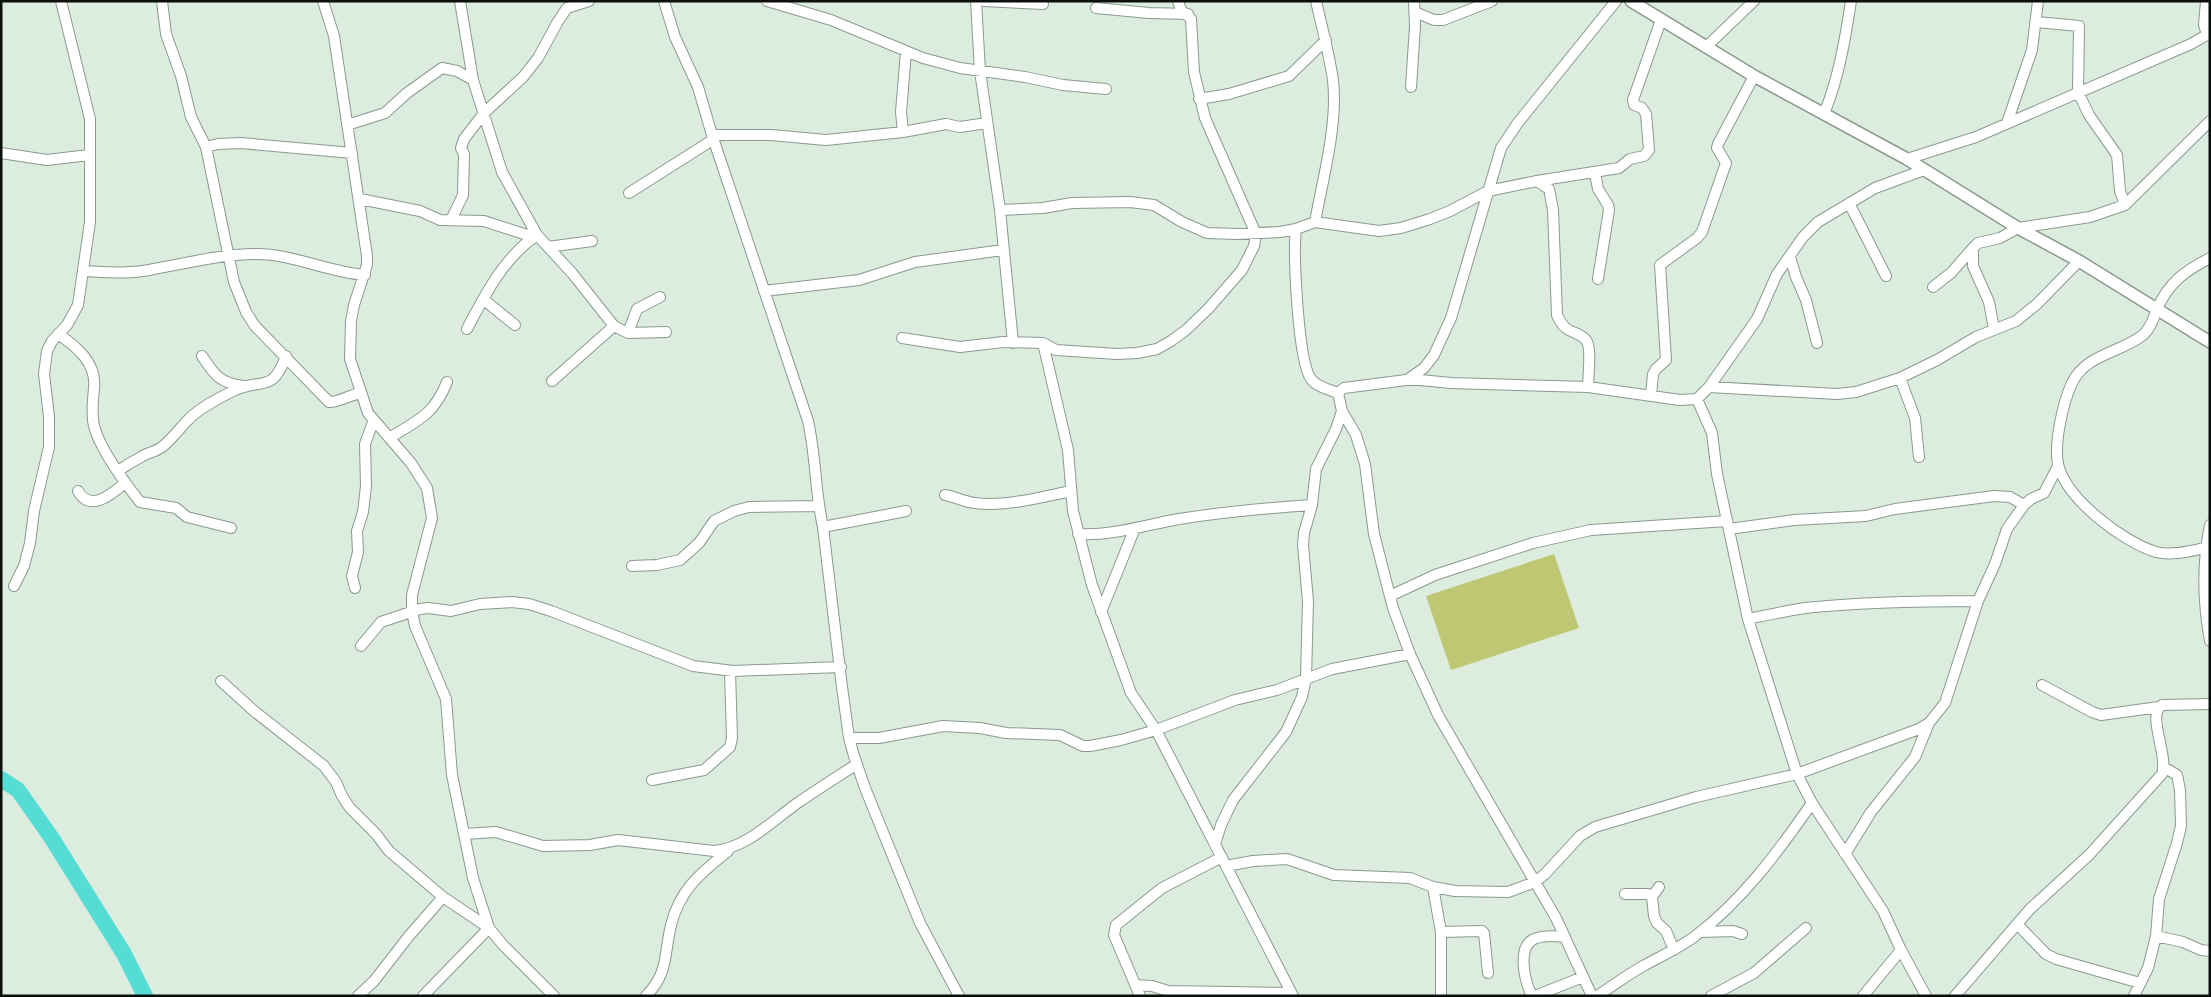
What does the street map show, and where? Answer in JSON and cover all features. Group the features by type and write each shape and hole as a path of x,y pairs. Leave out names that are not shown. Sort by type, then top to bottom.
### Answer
{"street":[{"path":"14,586 24,566 30,543 34,511 49,447 49,417 44,366 47,351 76,310 84,271 90,222 90,119 61,1"},
{"path":"162,1 166,34 181,76 191,117 206,147 228,256 239,296 250,319 329,402 360,393"},
{"path":"323,1 334,36 368,256 365,275 354,305 349,340 352,370 373,422 402,451 427,488 431,509 428,535 412,595 412,611 418,634 446,699 452,775 473,878 489,928"},
{"path":"460,1 473,80 502,172 537,235 572,273 614,326 628,333 666,332"},
{"path":"451,220 463,195 464,154 462,144 484,114 522,77 538,58 567,8 589,1"},
{"path":"664,1 675,37 698,87 808,421 814,446 818,506 823,528 849,738 857,764 920,923 959,996"},
{"path":"767,1 831,20 906,52 960,68 1025,77 1063,85 1106,89"},
{"path":"976,1 980,71 1000,210 1013,342"},
{"path":"984,1 1042,4"},
{"path":"902,338 960,347 1002,342 1043,343 1056,350 1118,354 1137,353 1163,346 1186,330 1208,309 1242,270 1254,246 1256,234 1214,141 1199,100 1194,72 1192,26 1188,14 1181,10 1178,1"},
{"path":"1315,222 1330,142 1333,82 1326,40 1316,1"},
{"path":"1415,7 1434,20 1443,20 1492,1"},
{"path":"1406,380 1418,374 1429,362 1448,325 1488,191 1502,148 1508,136 1616,1"},
{"path":"1631,1 1754,76 1907,159 2018,228 2079,261 2158,308 2210,342"},
{"path":"1706,47 1754,1"},
{"path":"1824,114 1834,89 1843,56 1852,1"},
{"path":"2007,123 2027,66 2036,22 2038,1"},
{"path":"1907,159 1976,137 2191,44 2208,34 2204,25 2206,1"},
{"path":"1411,87 1415,7"},
{"path":"1096,8 1150,14 1188,14"},
{"path":"1000,210 1044,208 1072,203 1130,202 1154,205 1182,222 1207,232 1256,234 1296,229 1315,222 1379,231 1389,230 1450,211 1488,191 1619,168 1630,159 1644,156 1649,150 1646,114 1642,108 1634,105 1633,100 1661,20"},
{"path":"2036,22 2079,26 2078,92 2089,115 2117,155 2120,191 2125,205"},
{"path":"1199,100 1229,94 1289,76 1326,40"},
{"path":"903,132 902,112 906,52"},
{"path":"347,125 385,113 407,93 442,68 457,71 473,80"},
{"path":"1652,395 1653,374 1666,360 1660,265 1697,238 1702,232 1726,163 1717,148 1718,144 1754,76"},
{"path":"1933,287 1951,273 1978,243 2000,238 2018,228 2090,217 2125,205 2210,121"},
{"path":"629,193 713,137 771,135 826,140 903,132 946,124 964,127 987,123"},
{"path":"206,147 218,144 242,143 352,152"},
{"path":"1,153 47,160 89,155"},
{"path":"1592,996 1565,937 1438,715 1410,654 1390,596 1374,534 1365,464 1356,435 1342,411 1338,394 1344,388 1406,380 1588,387 1680,400 1697,399 1708,387 1757,319 1778,274 1803,237 1818,222 1875,188 1924,170"},
{"path":"1595,173 1598,189 1609,210 1598,279"},
{"path":"1537,181 1549,188 1553,210 1557,315 1565,328 1583,338 1588,344 1588,387"},
{"path":"360,199 420,211 440,220 484,221 524,234 537,235"},
{"path":"1849,203 1886,276"},
{"path":"1296,229 1294,244 1296,284 1306,370 1314,383 1338,394"},
{"path":"467,329 483,299 513,256 522,244 537,235"},
{"path":"548,247 592,241"},
{"path":"1973,248 1973,266 1989,302 1994,329"},
{"path":"764,291 859,280 915,262 1003,250"},
{"path":"84,271 135,272 228,256 255,254 279,256 305,261 334,270 365,275"},
{"path":"1790,257 1806,300 1817,343"},
{"path":"2205,548 2165,554 2155,552 2125,537 2099,520 2086,508 2066,481 2058,466 2056,451 2057,436 2071,385 2076,374 2092,361 2141,337 2148,330 2158,308 2175,281 2182,274 2210,258"},
{"path":"1708,387 1837,394 1856,392 1900,378 1994,329 2016,321 2037,304 2079,261"},
{"path":"628,333 637,309 660,297"},
{"path":"483,299 514,325"},
{"path":"552,381 614,326"},
{"path":"58,334 74,344 90,365 95,386 92,406 94,426 125,483 140,502 176,508 187,517 231,528"},
{"path":"1043,343 1066,442 1078,534 1101,612 1118,653 1131,693 1156,730 1292,994 1178,991 1143,984 1135,985"},
{"path":"202,356 224,382 245,386"},
{"path":"118,471 142,456 160,449 171,440 189,418 233,391 245,386 268,383 276,378 286,356"},
{"path":"1900,378 1915,418 1919,457"},
{"path":"389,438 431,410 441,397 447,382"},
{"path":"1697,399 1712,433 1717,474 1748,619 1797,774 1812,803 1883,912 1926,996"},
{"path":"1215,844 1221,825 1233,800 1286,732 1302,697 1306,678 1308,588 1303,545 1312,505 1318,462 1336,429 1342,411"},
{"path":"355,588 352,576 358,552 357,531 363,512 366,486 365,444 373,422"},
{"path":"1845,854 1871,812 1915,757 1929,723 1946,703 1978,601 1995,564 2007,528 2024,505 2031,499 2044,494 2058,466"},
{"path":"78,491 84,498 94,502 102,501 125,483"},
{"path":"945,495 973,503 986,503 1028,499 1071,491"},
{"path":"1390,596 1435,575 1532,543 1591,530 1728,525 1866,516 1895,509 1994,496 2010,497 2024,505"},
{"path":"1078,534 1105,534 1230,512 1312,505"},
{"path":"632,566 680,560 699,542 714,521 734,511 749,507 818,506"},
{"path":"823,528 906,511"},
{"path":"2210,525 2205,548 2206,617 2210,641"},
{"path":"1101,612 1135,528"},
{"path":"1748,619 1803,609 1850,605 1914,601 1978,601"},
{"path":"361,646 382,622 412,611 428,608 451,611 496,602 529,604 551,610 684,664 712,670 841,667"},
{"path":"849,738 879,738 952,726 980,728 1006,733 1060,735 1083,746 1090,746 1156,730 1235,700 1278,690 1332,669 1410,654"},
{"path":"652,780 704,770 730,747 732,738 730,671"},
{"path":"221,681 254,711 324,766 336,782 350,808 376,834 389,851 443,897 489,928 503,945 554,996"},
{"path":"2042,685 2092,712 2102,715 2162,705 2210,704"},
{"path":"1955,996 2030,909 2089,855 2162,774 2164,768 2155,715 2159,707"},
{"path":"1140,996 1114,935 1116,925 1162,888 1224,862 1286,859 1334,875 1410,878 1433,887 1454,891 1499,892 1513,890 1534,882 1545,874 1580,836 1595,827 1696,797 1797,774 1919,729 1929,723"},
{"path":"646,996 661,975 666,959 671,925 688,887 697,876 729,850 741,844 800,801 857,764"},
{"path":"2134,996 2148,968 2156,936 2159,899 2181,826 2180,790 2177,775 2164,768"},
{"path":"1597,996 1701,932 1739,897 1774,857 1812,803"},
{"path":"464,834 496,832 543,846 590,845 618,840 714,851 729,850"},
{"path":"1433,887 1441,932 1441,996"},
{"path":"1659,887 1652,897 1656,923 1666,931 1674,950"},
{"path":"1625,894 1648,894 1652,897"},
{"path":"358,996 374,981 409,936 443,897"},
{"path":"2017,924 2046,954 2056,959 2140,984"},
{"path":"423,996 489,928"},
{"path":"1713,995 1754,973 1806,928"},
{"path":"1441,932 1482,931 1484,933 1488,973"},
{"path":"1701,932 1733,931 1742,934"},
{"path":"2156,936 2184,942 2201,950 2210,951"},
{"path":"1565,937 1537,938 1530,943 1523,962 1523,972 1534,996 1583,977"},
{"path":"1863,996 1901,950"}],"green space":[{"path":"1554,554 1579,628 1451,670 1426,596"}],"waterway":[{"path":"1,779 18,790 51,837 124,954 145,996"}]}
